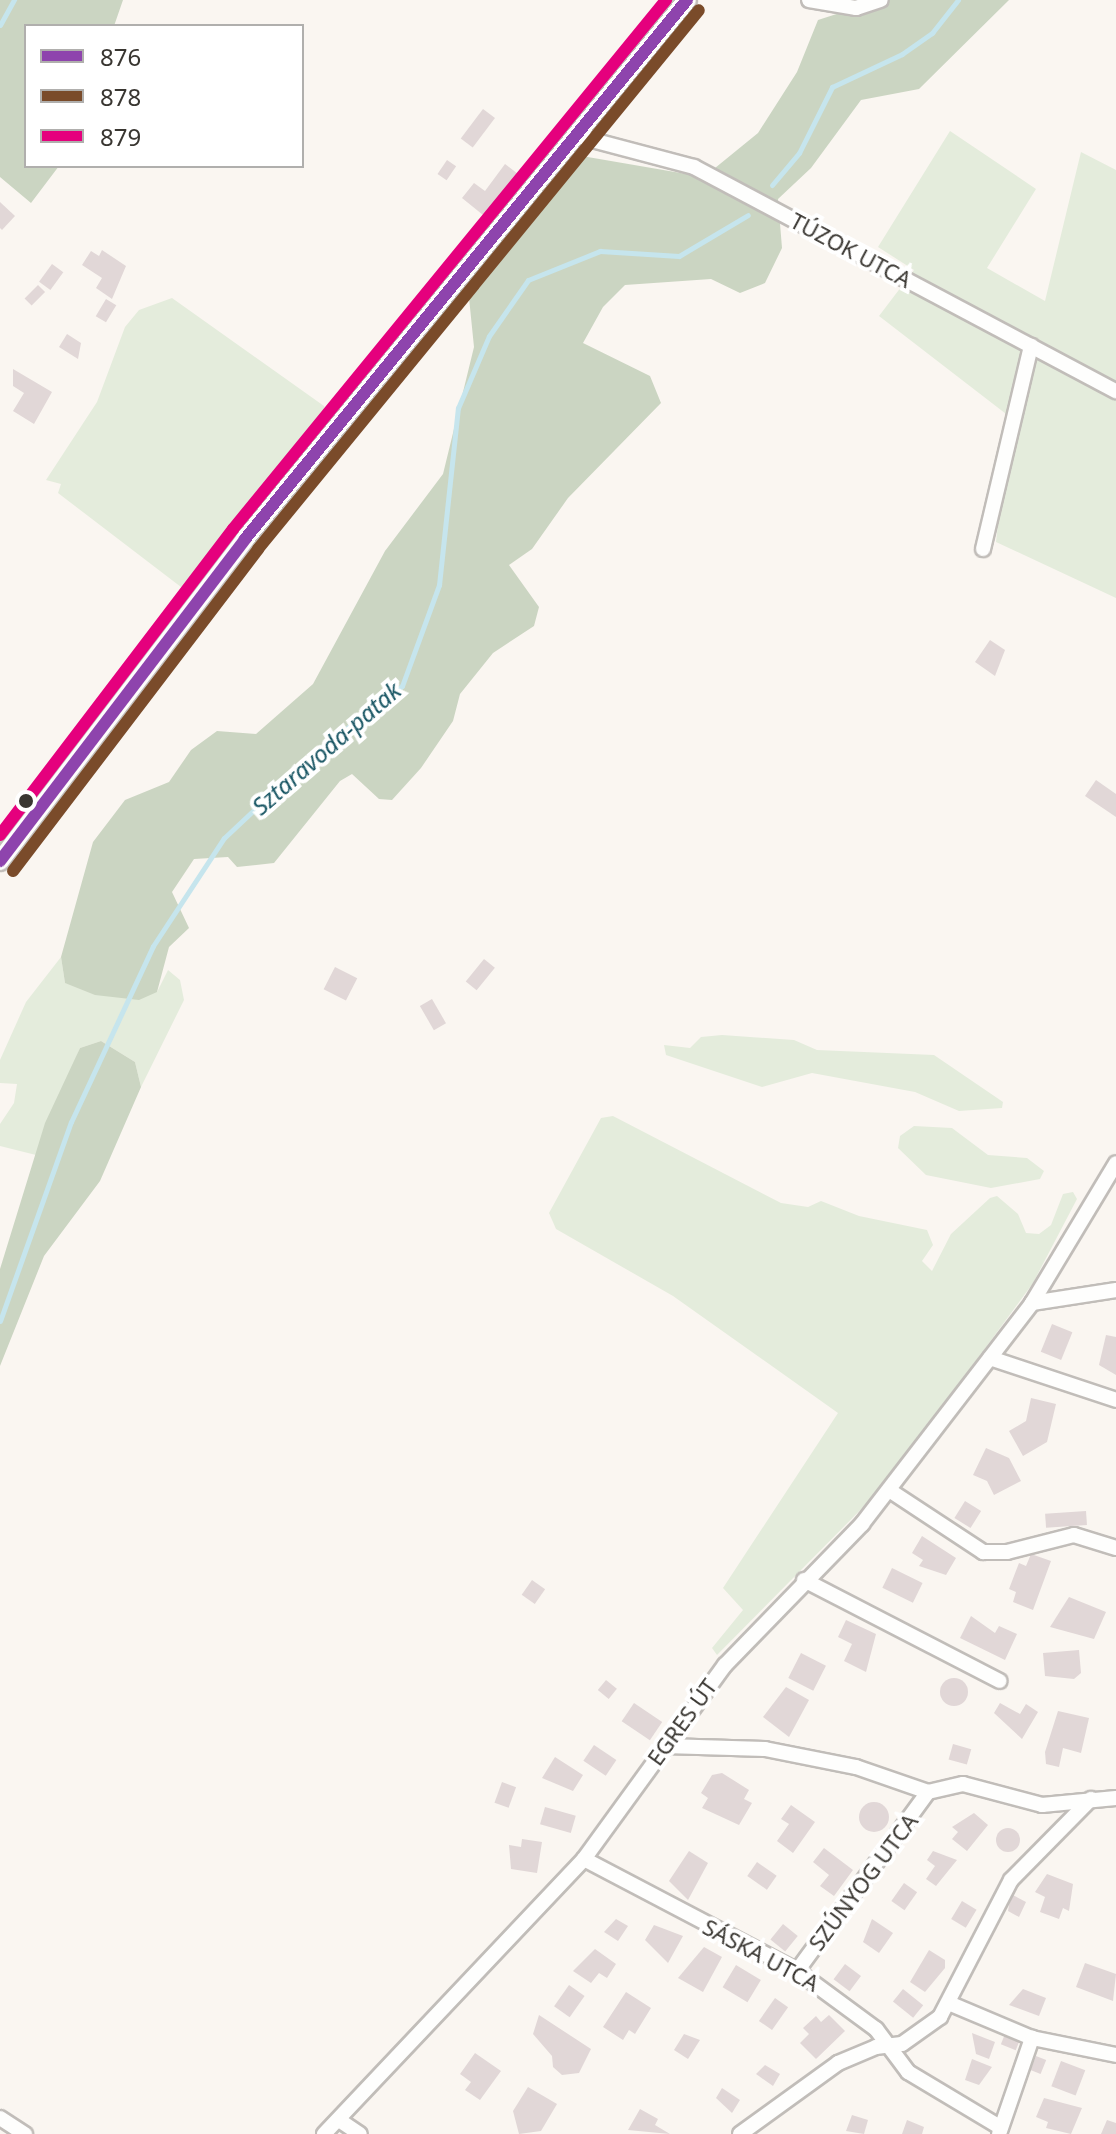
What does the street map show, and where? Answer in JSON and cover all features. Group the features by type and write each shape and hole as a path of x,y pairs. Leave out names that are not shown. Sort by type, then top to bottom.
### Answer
{"street":[{"path":"0,861 245,539 687,0"},
{"path":"809,0 856,8 881,0"},
{"name":"TÚZOK UTCA","path":"577,136 694,167 1116,391"},
{"path":"983,549 1031,346"},
{"name":"EGRES ÚT","path":"324,2134 584,1859 725,1665 889,1490 1032,1303 1116,1163"},
{"path":"1032,1303 1116,1290"},
{"path":"990,1358 1116,1400"},
{"path":"889,1490 983,1552 1007,1552 1074,1535 1116,1548"},
{"path":"804,1580 1000,1681"},
{"path":"665,1746 765,1749 856,1767 928,1792 963,1784 1042,1805 1116,1798"},
{"name":"SZÚNYOG UTCA","path":"797,1971 928,1792"},
{"path":"740,2134 838,2063 876,2047 889,2048 928,2028 951,2004 1011,1880 1091,1799"},
{"name":"SÁSKA UTCA","path":"584,1859 797,1971 876,2029 908,2072 999,2130"},
{"path":"951,2004 1032,2038 1116,2055"},
{"path":"999,2130 1032,2038"},
{"path":"0,2118 25,2134"},
{"path":"339,2120 360,2134"}],"green space":[{"path":"0,0 123,0 115,24 24,24 24,168 57,168 31,203 0,177"},
{"path":"880,0 1009,0 919,89 861,100 811,168 778,199 782,248 765,283 740,293 711,279 625,285 603,307 583,343 650,376 661,403 568,498 532,549 509,565 539,607 534,626 493,653 460,694 453,721 421,768 392,800 379,799 352,774 340,781 274,863 237,867 228,857 194,859 172,892 189,928 169,947 157,992 139,1000 95,995 65,983 61,957 93,842 125,800 169,782 191,750 217,731 256,734 313,684 385,551 443,474 474,347 468,288 576,155 704,177 758,133 797,72 818,20"},
{"path":"950,131 1036,189 987,268 1045,301 1081,152 1116,170 1116,598 996,542 1010,417 879,316 914,270 878,247"},
{"path":"172,298 324,406 329,416 195,585 181,587 58,493 61,484 46,480 97,402 125,327 139,310"},
{"path":"61,957 65,983 157,992 168,970 180,980 184,1000 141,1087 135,1062 101,1041 80,1048 36,1155 0,1146 0,1124 14,1103 17,1084 0,1083 0,1060 26,1002"},
{"path":"722,1035 794,1040 817,1050 934,1055 1003,1102 1002,1108 959,1111 915,1092 812,1073 762,1087 666,1055 664,1045 690,1048 701,1037"},
{"path":"101,1041 135,1062 141,1087 100,1181 44,1256 0,1366 0,1269 45,1123 80,1048"},
{"path":"613,1116 781,1203 808,1207 821,1201 859,1216 927,1230 933,1245 922,1261 932,1271 951,1234 990,1198 997,1196 1018,1214 1026,1233 1039,1234 1051,1225 1063,1194 1073,1192 1077,1199 1033,1283 884,1486 717,1655 712,1648 743,1610 723,1588 838,1413 673,1296 556,1229 549,1213 601,1118"},
{"path":"914,1126 952,1128 988,1155 1027,1158 1044,1171 1040,1179 991,1188 926,1175 898,1148 900,1136"}],"building":[{"path":"483,109 495,118 473,148 461,139"},
{"path":"447,160 456,166 447,180 437,174"},
{"path":"505,164 518,174 488,219 462,198 474,183 485,191"},
{"path":"0,202 15,216 2,230 0,228"},
{"path":"102,250 126,266 112,299 96,288 102,278 82,265 91,251 99,256"},
{"path":"52,264 63,272 50,290 39,282"},
{"path":"38,285 45,292 32,306 25,298"},
{"path":"106,299 116,305 106,322 96,316"},
{"path":"67,334 81,343 78,359 59,347"},
{"path":"13,369 52,392 34,424 13,411 24,393 13,386"},
{"path":"990,640 1005,650 995,676 975,662"},
{"path":"1096,780 1116,794 1116,817 1085,796"},
{"path":"484,959 495,968 477,990 466,982"},
{"path":"335,967 357,978 346,1001 324,989"},
{"path":"432,999 446,1023 434,1030 420,1006"},
{"path":"1052,1324 1072,1332 1061,1360 1041,1352"},
{"path":"1106,1335 1116,1337 1116,1375 1099,1365"},
{"path":"1031,1398 1056,1404 1047,1442 1023,1456 1009,1431 1026,1421"},
{"path":"986,1448 1009,1458 1021,1481 994,1495 987,1481 973,1475"},
{"path":"965,1501 981,1511 971,1528 954,1518"},
{"path":"1086,1511 1087,1525 1046,1528 1045,1514"},
{"path":"922,1536 956,1558 946,1575 919,1566 923,1560 912,1553"},
{"path":"1031,1554 1051,1561 1033,1610 1013,1602 1016,1592 1009,1589 1019,1563 1026,1566"},
{"path":"892,1568 923,1583 913,1603 882,1588"},
{"path":"532,1580 545,1589 535,1604 522,1595"},
{"path":"1069,1597 1106,1612 1094,1639 1050,1627"},
{"path":"971,1616 995,1633 999,1626 1017,1634 1005,1660 960,1638"},
{"path":"846,1620 876,1634 866,1672 844,1661 852,1644 838,1637"},
{"path":"1079,1650 1081,1673 1074,1679 1045,1676 1043,1653"},
{"path":"801,1653 826,1666 813,1691 788,1678"},
{"path":"954,1678 964,1682 968,1692 964,1702 954,1706 944,1702 940,1692 944,1682"},
{"path":"606,1680 617,1689 609,1699 598,1690"},
{"path":"786,1687 809,1700 789,1737 763,1717"},
{"path":"634,1703 662,1722 650,1740 622,1721"},
{"path":"1000,1703 1020,1714 1026,1704 1038,1712 1022,1739 994,1713"},
{"path":"1058,1711 1089,1718 1081,1753 1063,1748 1059,1767 1046,1764 1045,1752"},
{"path":"953,1744 971,1749 967,1765 949,1759"},
{"path":"594,1745 616,1760 606,1776 583,1761"},
{"path":"555,1757 583,1775 573,1791 542,1778"},
{"path":"722,1773 749,1790 744,1799 752,1803 739,1825 702,1808 708,1798 701,1793 712,1775"},
{"path":"502,1782 516,1787 509,1808 494,1803"},
{"path":"874,1802 885,1806 889,1817 885,1828 874,1832 863,1828 859,1817 863,1806"},
{"path":"791,1805 815,1822 793,1853 777,1841 789,1824 781,1819"},
{"path":"545,1807 576,1816 571,1833 540,1824"},
{"path":"974,1813 988,1825 967,1851 952,1839 958,1832 952,1827"},
{"path":"1008,1828 1017,1831 1020,1840 1017,1849 1008,1852 999,1849 996,1840 999,1831"},
{"path":"522,1839 542,1842 537,1873 511,1869 509,1845 521,1847"},
{"path":"824,1848 853,1870 834,1896 820,1886 829,1875 813,1862"},
{"path":"689,1851 708,1863 688,1900 669,1881"},
{"path":"933,1851 957,1860 936,1886 926,1879 935,1866 927,1860"},
{"path":"757,1862 777,1876 767,1890 747,1876"},
{"path":"1047,1874 1073,1884 1069,1911 1063,1908 1059,1919 1040,1912 1045,1897 1035,1892"},
{"path":"904,1883 917,1892 904,1910 891,1901"},
{"path":"1011,1894 1026,1902 1019,1917 1008,1911"},
{"path":"962,1901 977,1910 966,1928 951,1919"},
{"path":"616,1919 628,1926 618,1941 604,1932"},
{"path":"872,1919 893,1933 879,1953 863,1942"},
{"path":"783,1924 798,1936 785,1952 770,1940"},
{"path":"654,1925 683,1936 668,1963 645,1940"},
{"path":"704,1947 722,1957 703,1992 678,1978"},
{"path":"595,1949 616,1964 607,1978 599,1973 591,1983 573,1971"},
{"path":"929,1950 945,1960 945,1968 925,1992 910,1982"},
{"path":"1085,1963 1116,1974 1113,2001 1076,1987"},
{"path":"845,1964 861,1976 850,1991 834,1979"},
{"path":"736,1965 761,1980 747,2002 723,1987"},
{"path":"569,1985 585,1996 570,2017 554,2006"},
{"path":"903,1989 923,2005 913,2018 893,2001"},
{"path":"1023,1989 1046,1998 1039,2016 1009,2005"},
{"path":"626,1992 651,2008 635,2034 629,2030 623,2040 603,2027"},
{"path":"775,1998 788,2007 772,2030 759,2021"},
{"path":"539,2015 591,2049 579,2073 562,2075 553,2067 552,2056 533,2034"},
{"path":"829,2015 845,2031 816,2059 800,2043 809,2034 803,2028 816,2016 821,2022"},
{"path":"972,2033 995,2042 989,2059 976,2054"},
{"path":"684,2034 700,2040 688,2059 674,2050"},
{"path":"1005,2034 1020,2040 1016,2050 1001,2044"},
{"path":"475,2053 501,2071 480,2100 465,2090 471,2082 460,2074"},
{"path":"1036,2056 1046,2060 1041,2074 1030,2070"},
{"path":"972,2059 992,2067 979,2085 965,2080"},
{"path":"1061,2061 1085,2070 1076,2096 1051,2086"},
{"path":"765,2065 780,2074 773,2086 756,2074"},
{"path":"528,2087 557,2104 541,2131 519,2134 513,2111"},
{"path":"722,2088 740,2100 732,2113 716,2098"},
{"path":"1044,2098 1082,2108 1071,2134 1046,2128 1048,2122 1036,2117"},
{"path":"640,2109 658,2119 655,2125 670,2134 628,2130"},
{"path":"852,2115 868,2120 864,2134 846,2131"},
{"path":"907,2120 924,2127 922,2134 902,2134"},
{"path":"1107,2120 1116,2123 1116,2134 1101,2134"}],"waterway":[{"path":"0,25 14,0"},
{"name":"Sztaravoda-patak","path":"772,185 799,153 832,87 902,54 932,33 958,0"},
{"name":"Sztaravoda-patak","path":"0,1321 71,1122 153,946 224,838 313,754 402,686 439,585 458,408 489,336 528,280 600,251 679,256 748,215"}],"transit line":[{"name":"879","path":"0,835 233,529 666,0"},
{"name":"876","path":"0,861 245,539 687,0"},
{"name":"878","path":"13,871 258,549 699,10"}]}
